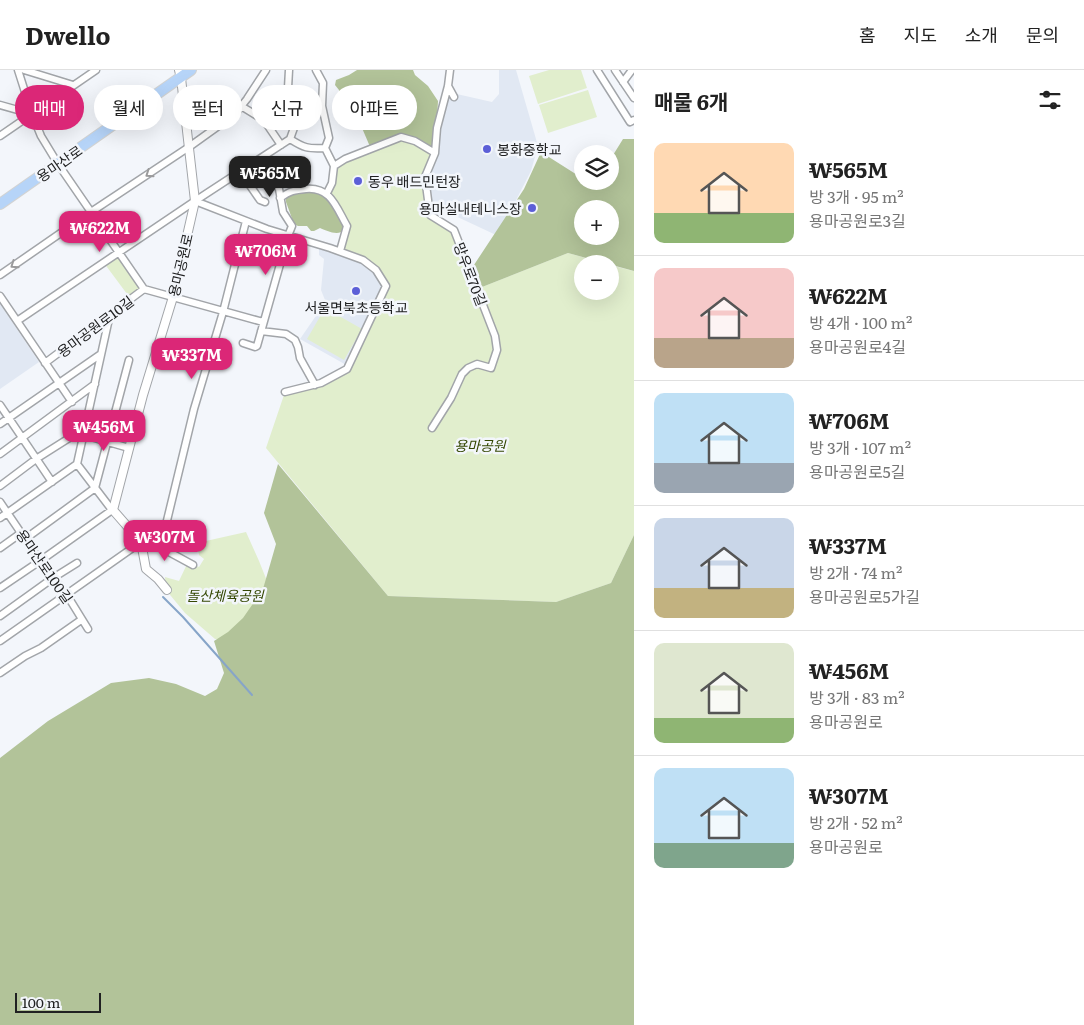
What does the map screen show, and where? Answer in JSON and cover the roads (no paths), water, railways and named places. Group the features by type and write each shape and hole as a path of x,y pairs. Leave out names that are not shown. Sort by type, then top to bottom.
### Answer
{"main road":[{"name":"용마산로","path":"0,204 58,164 180,74 191,70"}],"street":[{"path":"18,70 23,85"},
{"path":"24,70 70,85"},
{"path":"74,85 96,70"},
{"path":"242,105 266,70"},
{"path":"287,70 288,85"},
{"path":"316,70 323,83 322,106 330,138 325,148"},
{"name":"망우로70길","path":"432,428 451,398 462,374 469,367 477,364 491,368 497,350 495,336 454,230 430,215 425,177 435,153 437,128 448,86 450,70"},
{"path":"597,70 630,122 634,120"},
{"path":"615,70 634,98"},
{"path":"623,82 633,70"},
{"name":"용마공원로","path":"112,510 143,395 173,297 195,201 180,74"},
{"path":"448,86 454,97"},
{"path":"0,105 15,109"},
{"path":"0,136 15,126"},
{"path":"38,130 58,164 144,289"},
{"path":"0,275 212,130"},
{"path":"271,130 281,145"},
{"path":"17,321 290,139 293,130"},
{"path":"334,166 345,159 401,137 414,141 435,153"},
{"path":"290,139 303,147 325,148"},
{"path":"325,148 334,166 332,183 327,194"},
{"path":"243,344 256,346 292,225 283,212 278,188 258,160"},
{"path":"240,171 260,200 265,202"},
{"path":"280,198 292,190 315,188 327,194 347,226 340,251"},
{"path":"195,201 288,236 340,251 363,260 376,270 386,286 347,369 321,383 285,392"},
{"path":"158,546 163,537 194,409 223,312 246,221"},
{"name":"용마공원로10길","path":"45,363 144,289 263,322"},
{"path":"0,296 72,402"},
{"path":"0,518 77,464 110,314"},
{"path":"261,331 286,334 295,340 300,358 315,385"},
{"path":"0,424 102,354"},
{"path":"0,548 23,536 95,488 129,360"},
{"path":"0,454 95,384"},
{"path":"0,405 52,482"},
{"path":"0,486 36,459 85,428"},
{"path":"84,435 129,448"},
{"path":"77,464 112,510 142,542 158,546 193,564"},
{"name":"용마산로100길","path":"0,502 88,629"},
{"path":"0,588 112,510"},
{"path":"142,542 146,569 158,579 166,590"},
{"path":"0,641 142,542"},
{"path":"0,616 77,563"},
{"path":"0,673 41,648 81,620"}],"waterway":[{"path":"163,597 252,695"}],"place":[{"name":"봉화중학교","path":"487,149"},
{"name":"동우 배드민턴장","path":"358,181"},
{"name":"용마실내테니스장","path":"532,208"},
{"name":"서울면북초등학교","path":"356,291"}],"park label":[{"name":"용마공원","path":"480,445"},
{"name":"돌산체육공원","path":"225,595"}]}
